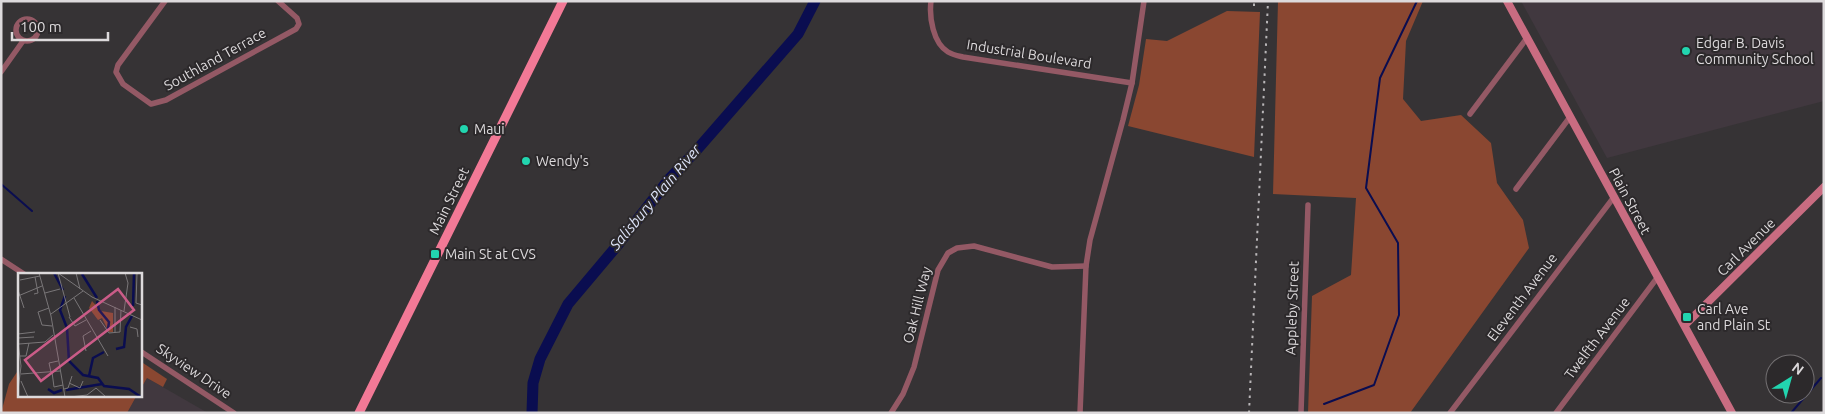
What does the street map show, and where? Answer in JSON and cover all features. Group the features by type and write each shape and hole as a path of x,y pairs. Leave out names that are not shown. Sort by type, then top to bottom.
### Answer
{"main road":[{"name":"Main Street","path":"360,413 563,1"},
{"name":"Plain Street","path":"1507,1 1732,413"},
{"name":"Carl Avenue","path":"1685,325 1824,187"}],"street":[{"name":"Southland Terrace","path":"165,1 118,65 116,72 123,84 151,104 166,100 296,30 297,18 278,1"},
{"name":"Industrial Boulevard","path":"931,1 932,23 938,42 947,52 964,58 1132,84"},
{"path":"1080,413 1086,266 1090,240 1132,84 1144,1"},
{"path":"30,19 36,23 38,34 30,42 22,41 17,36 17,25 22,20 30,19"},
{"path":"1470,114 1527,38"},
{"path":"1,72 22,41"},
{"path":"1516,189 1570,117"},
{"name":"Eleventh Avenue","path":"1450,413 1614,197"},
{"name":"Appleby Street","path":"1301,413 1308,205"},
{"name":"Oak Hill Way","path":"891,413 903,394 914,366 938,270 948,253 957,248 974,246 1052,267 1086,266"},
{"path":"1,259 22,273"},
{"name":"Twelfth Avenue","path":"1556,413 1657,278"},
{"name":"Skyview Drive","path":"141,352 234,413"}],"shaded area":[{"path":"1278,1 1423,1 1406,41 1403,99 1421,121 1461,115 1491,143 1497,183 1523,220 1529,248 1410,413 1308,413 1312,296 1351,275 1356,198 1273,194"},
{"name":"Edgar B. Davis Community School","path":"1521,1 1824,1 1824,101 1607,158"},
{"path":"1227,11 1260,12 1254,157 1128,126 1139,85 1146,39 1167,41"},
{"path":"141,362 167,379 163,387 147,378 141,388"},
{"path":"18,370 18,396 136,396 127,413 1,413 9,384"},
{"path":"147,378 208,413 127,413 136,396 141,396 141,388"}],"waterway":[{"name":"Salisbury Plain River","path":"532,413 533,383 540,359 568,304 670,178 798,34 815,1"},
{"path":"1324,404 1374,385 1399,315 1398,243 1366,188 1380,78 1417,1"},
{"path":"1,184 32,211"},
{"path":"1791,413 1821,378"}],"railway":[{"path":"1254,1 1254,6"},
{"path":"1249,413 1268,1"}],"place":[{"name":"Edgar B. Davis Community School","path":"1686,51"},
{"name":"Maui","path":"464,129"},
{"name":"Wendy's","path":"526,161"},
{"name":"Main St at CVS","path":"435,254"},
{"name":"Carl Ave and Plain St","path":"1687,317"}]}
